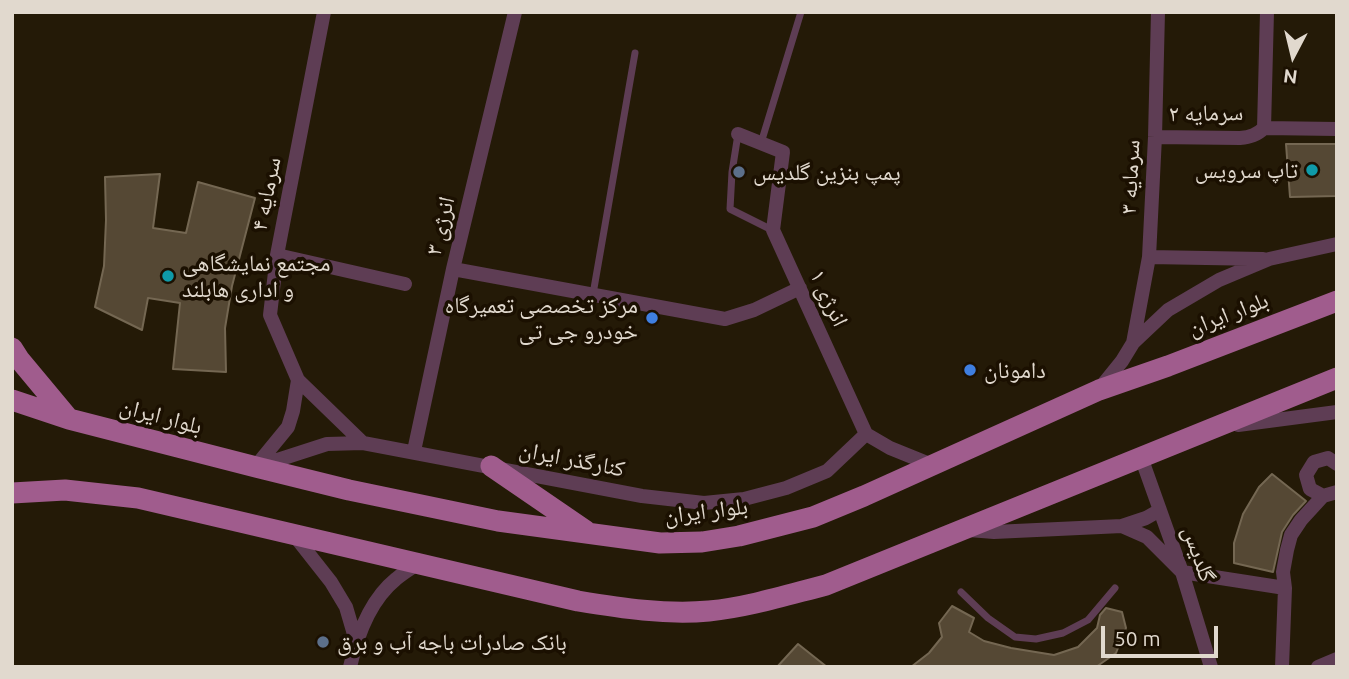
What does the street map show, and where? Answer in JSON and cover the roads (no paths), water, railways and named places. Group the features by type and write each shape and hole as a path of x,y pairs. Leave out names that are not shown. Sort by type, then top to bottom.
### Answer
{"main road":[{"name":"بلوار ایران","path":"12,400 69,419 349,490 498,520 591,534 660,543 702,542 739,536 813,517 1099,390 1337,301"},
{"path":"12,348 69,419"},
{"path":"12,493 65,490 138,498 578,601 651,612 707,611 752,605 826,585 1337,378"},
{"path":"491,466 591,534"}],"street":[{"name":"سرمایه ۴","path":"298,380 270,316 277,255 324,12"},
{"name":"انرژی ۳","path":"414,451 453,269 515,12"},
{"name":"سرمایه ۳","path":"1133,343 1149,257 1158,12"},
{"name":"سرمایه ۲","path":"1155,137 1240,138 1258,134 1264,128 1267,12"},
{"path":"1264,128 1337,129"},
{"path":"738,134 783,152 773,230"},
{"name":"انرژی ۱","path":"773,230 866,434"},
{"path":"1099,390 1133,343 1168,310 1219,280 1269,259 1337,244"},
{"path":"277,255 405,284"},
{"path":"1149,257 1269,259"},
{"path":"453,269 724,319 754,310 800,288"},
{"path":"298,380 363,443"},
{"path":"256,467 288,427 298,380"},
{"path":"1213,428 1337,412"},
{"path":"866,434 890,448 932,465"},
{"name":"کنارگذر ایران","path":"256,467 327,444 363,443 642,496 704,503 744,499 786,488 827,471 866,434"},
{"name":"گلدیس","path":"1141,457 1182,572 1211,667"},
{"path":"1330,494 1310,489 1306,475 1314,462 1328,458 1337,464"},
{"path":"1282,667 1285,588 1283,572 1287,550 1301,520 1330,494"},
{"path":"961,530 994,532 1122,526 1160,510"},
{"path":"1122,526 1147,537 1182,572 1285,588"},
{"path":"293,534 331,582 346,607 356,641"},
{"path":"351,667 356,641 379,597 396,579 419,564"},
{"path":"1318,667 1337,659"}],"lane":[{"path":"761,143 801,12"},
{"path":"593,294 635,54"},
{"path":"738,134 730,209 773,230"},
{"path":"961,592 988,618 1015,637 1036,639 1063,633 1088,620 1115,588"}],"place":[{"name":"تاپ سرویس","path":"1312,170"},
{"name":"پمپ بنزین گلدیس","path":"739,172"},
{"name":"مجتمع نمایشگاهی و اداری هابلند","path":"168,276"},
{"name":"مرکز تخصصی تعمیرگاه خودرو جی تی","path":"652,318"},
{"name":"دامونان","path":"970,370"},
{"name":"بانک صادرات باجه آب و برق","path":"323,642"}]}
